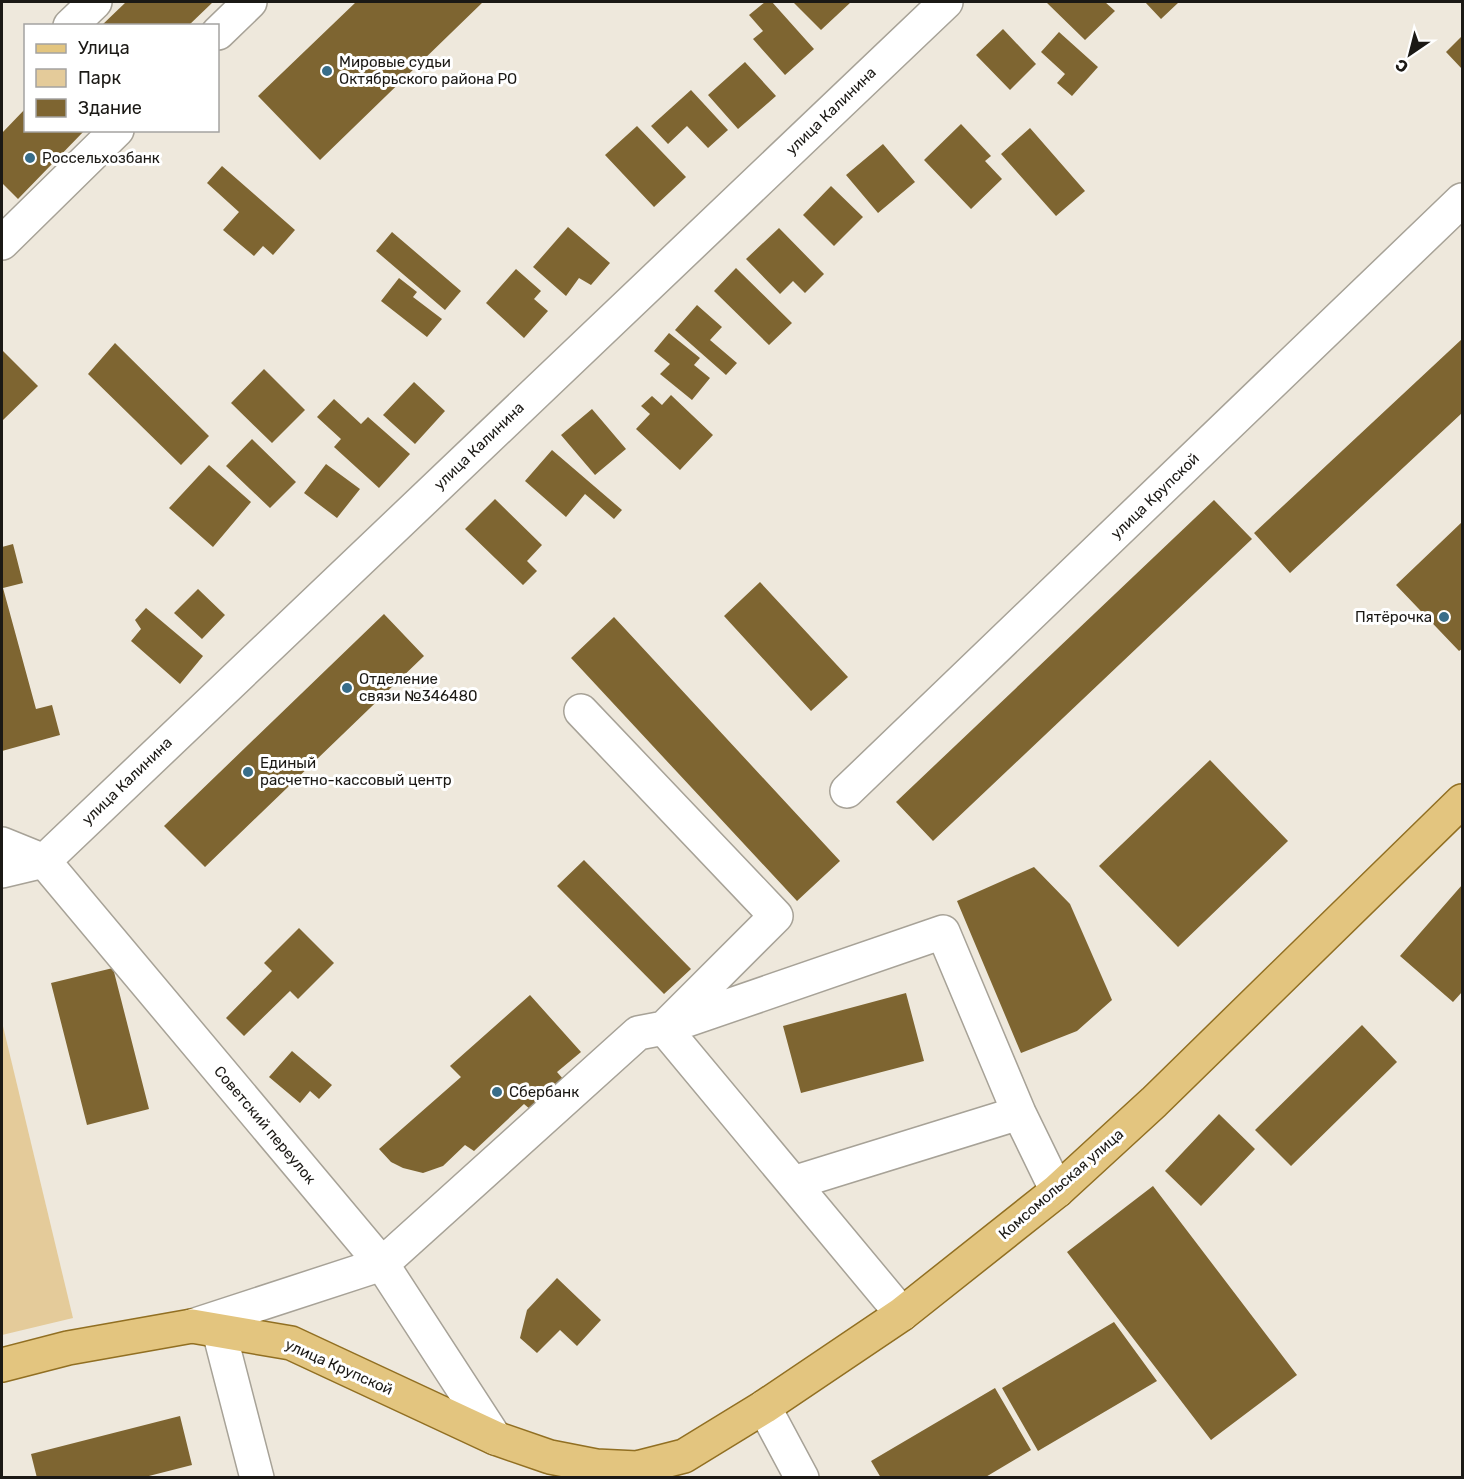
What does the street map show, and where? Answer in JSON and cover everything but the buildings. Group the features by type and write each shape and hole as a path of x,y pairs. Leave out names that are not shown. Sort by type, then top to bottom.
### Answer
{"main road":[{"name":"Комсомольская улица","path":"596,1466 637,1468 684,1456 764,1407 902,1314 1057,1191 1154,1102 1462,801"},
{"name":"улица Крупской","path":"2,1365 68,1348 205,1328 291,1343 495,1438 549,1457 596,1466"}],"street":[{"path":"72,24 95,2"},
{"path":"219,32 250,2"},
{"name":"улица Калинина","path":"44,861 946,2"},
{"path":"2,243 115,132"},
{"name":"улица Крупской","path":"847,791 1462,201"},
{"path":"581,711 776,916 664,1029"},
{"name":"Советский переулок","path":"2,844 44,861 382,1264 495,1438"},
{"path":"2,871 44,861"},
{"path":"257,1478 205,1328 382,1264 638,1033 664,1029 943,933 1018,1113 1057,1191"},
{"path":"664,1029 902,1314"},
{"path":"793,1183 1018,1113"},
{"path":"764,1407 802,1478"}],"green space":[{"path":"2,1022 73,1318 2,1335"}],"place":[{"name":"Мировые судьи Октябрьского района РО","path":"327,71"},
{"name":"Россельхозбанк","path":"30,158"},
{"name":"Пятёрочка","path":"1444,617"},
{"name":"Отделение связи №346480","path":"347,688"},
{"name":"Единый расчетно-кассовый центр","path":"248,772"},
{"name":"Сбербанк","path":"497,1092"}]}
